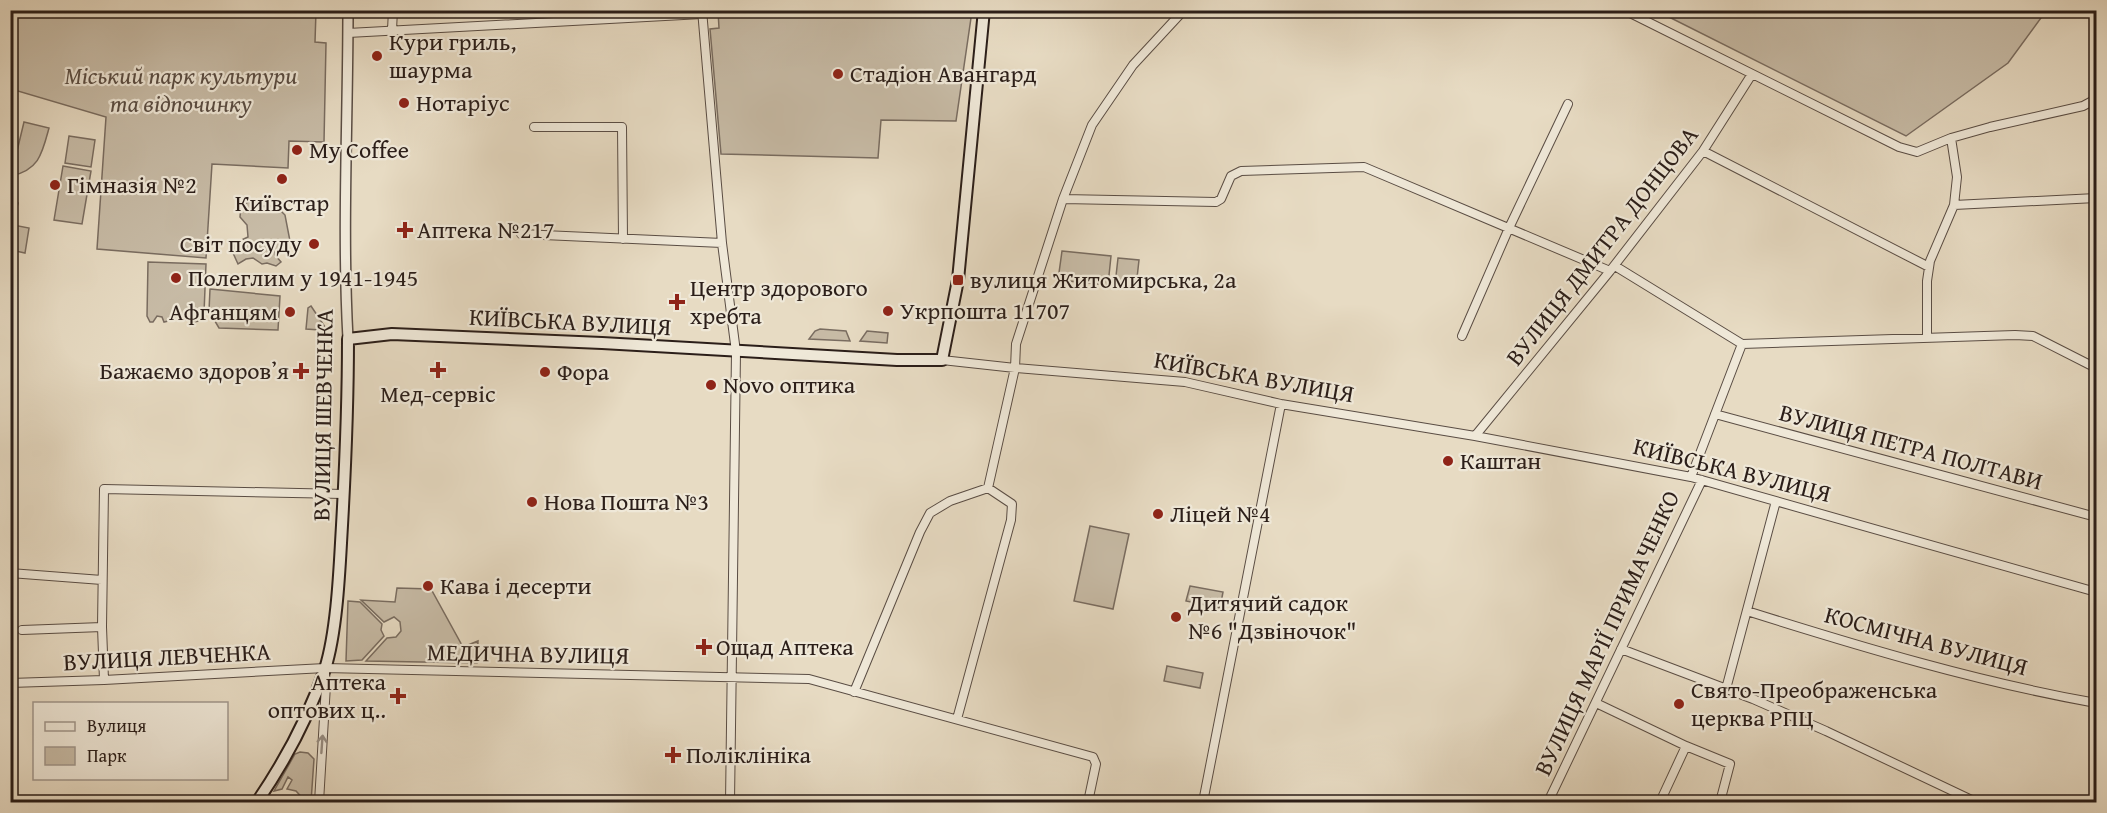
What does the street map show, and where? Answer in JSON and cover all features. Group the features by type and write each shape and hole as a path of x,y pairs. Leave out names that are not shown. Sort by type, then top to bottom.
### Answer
{"main road":[{"path":"942,360 958,280 984,10"},
{"name":"КИЇВСЬКА ВУЛИЦЯ","path":"348,339 392,334 897,360 942,360"},
{"name":"ВУЛИЦЯ ШЕВЧЕНКА","path":"257,802 294,742 325,668 330,650 339,572 344,494 348,339"}],"street":[{"name":"ВУЛИЦЯ ШЕВЧЕНКА","path":"348,10 346,219 348,339"},
{"path":"392,30 393,10"},
{"path":"988,488 1016,368 1016,344 1063,199 1092,125 1132,65 1184,10"},
{"path":"1624,10 1899,147 1917,152 1951,138 2083,106 2097,99"},
{"path":"348,33 702,12 722,243 736,352 730,802"},
{"name":"ВУЛИЦЯ ДМИТРА ДОНЦОВА","path":"1475,436 1703,152 1752,74"},
{"path":"1462,336 1509,228 1568,104"},
{"path":"534,127 622,127 623,239"},
{"path":"1927,338 1929,267 1954,205 1957,177 1951,138"},
{"path":"1703,152 1929,267"},
{"path":"1063,199 1215,202 1221,199 1231,176 1241,171 1364,167 1509,228 1612,268 1742,344 2032,336 2097,368"},
{"path":"1954,205 2097,198"},
{"path":"521,234 722,243"},
{"path":"1691,477 1742,344"},
{"name":"КИЇВСЬКА ВУЛИЦЯ","path":"942,360 1185,382 1281,404 1475,436 1691,477 2097,592"},
{"path":"1203,802 1281,404"},
{"name":"ВУЛИЦЯ ПЕТРА ПОЛТАВИ","path":"1715,414 2097,517"},
{"name":"ВУЛИЦЯ МАРІЇ ПРИМАЧЕНКО","path":"1548,802 1702,480"},
{"path":"854,692 930,513 950,501 988,488"},
{"path":"957,719 1011,520 1012,504 988,488"},
{"path":"104,681 102,580 104,489 344,494"},
{"path":"1726,689 1776,501"},
{"path":"10,573 102,580"},
{"name":"КОСМІЧНА ВУЛИЦЯ","path":"1747,611 1828,637 1968,675 2097,703"},
{"path":"22,630 102,627"},
{"path":"1621,649 1726,689 1826,731 1976,802"},
{"path":"319,802 325,668"},
{"name":"МЕДИЧНА ВУЛИЦЯ","path":"325,668 809,680 1093,757 1096,764 1088,802"},
{"name":"ВУЛИЦЯ ЛЕВЧЕНКА","path":"10,683 104,681 325,668"},
{"path":"1596,703 1686,746 1730,764 1720,802"},
{"path":"1660,802 1686,746"}],"green space":[{"path":"2046,10 2008,63 1906,136 1657,11"},
{"name":"Міський парк культури та відпочинку","path":"13,11 316,11 315,42 326,43 324,142 289,141 288,168 212,164 206,258 97,249 106,117 11,89 10,21"},
{"name":"Стадіон Авангард","path":"718,11 972,11 956,121 881,120 878,158 721,154 710,29 719,28"},
{"path":"24,122 49,128 38,160 28,170 11,176"},
{"path":"69,136 95,140 91,167 65,163"},
{"path":"63,166 91,171 82,224 54,220"},
{"path":"10,201 18,203 13,225 29,228 25,253 11,250"},
{"path":"248,202 261,206 276,206 285,215 290,241 283,249 275,252 281,262 276,266 262,264 253,258 238,264 233,253 233,244 248,237 247,225 240,217 241,206"},
{"path":"1062,251 1111,256 1108,285 1058,280"},
{"path":"1118,258 1139,260 1136,287 1115,285"},
{"path":"148,262 206,264 204,313 199,321 194,322 192,317 188,316 181,321 179,316 170,317 164,322 162,317 157,316 153,322 150,322 147,316"},
{"path":"210,289 280,296 278,330 219,328 209,311"},
{"path":"311,306 325,327 320,330 306,329 308,308"},
{"path":"820,329 846,331 850,341 809,339 815,331"},
{"path":"867,331 888,333 887,343 860,341"},
{"path":"1090,526 1129,534 1113,609 1074,601"},
{"path":"1190,586 1223,592 1220,608 1186,601"},
{"path":"397,588 431,589 463,647 478,641 477,663 366,661 387,638 396,637 401,631 400,622 394,617 384,622 361,600 395,602"},
{"path":"348,601 360,602 382,624 381,630 384,636 362,660 346,661"},
{"path":"1167,666 1203,673 1200,688 1164,681"},
{"path":"308,753 314,759 311,802 306,802 296,791 287,789 292,780 288,777 282,789 274,791 295,754"}],"place":[{"name":"Кури гриль, шаурма","path":"377,56"},
{"name":"Стадіон Авангард","path":"838,74"},
{"name":"Нотаріус","path":"404,103"},
{"name":"My Coffee","path":"297,150"},
{"name":"Київстар","path":"282,179"},
{"name":"Гімназія №2","path":"55,185"},
{"name":"Аптека №217","path":"405,230"},
{"name":"Світ посуду","path":"314,244"},
{"name":"Полеглим у 1941-1945","path":"176,278"},
{"name":"вулиця Житомирська, 2а","path":"958,280"},
{"name":"Центр здорового хребта","path":"677,302"},
{"name":"Укрпошта 11707","path":"888,311"},
{"name":"Афганцям","path":"290,312"},
{"name":"Мед-сервіс","path":"438,370"},
{"name":"Бажаємо здоровʼя","path":"301,371"},
{"name":"Фора","path":"545,372"},
{"name":"Novo оптика","path":"711,385"},
{"name":"Каштан","path":"1448,461"},
{"name":"Нова Пошта №3","path":"532,502"},
{"name":"Ліцей №4","path":"1158,514"},
{"name":"Кава і десерти","path":"428,586"},
{"name":"Дитячий садок №6 \"Дзвіночок\"","path":"1176,617"},
{"name":"Ощад Аптека","path":"704,647"},
{"name":"Аптека оптових ц‥","path":"398,696"},
{"name":"Свято-Преображенська церква РПЦ","path":"1679,704"},
{"name":"Поліклініка","path":"673,755"}]}
